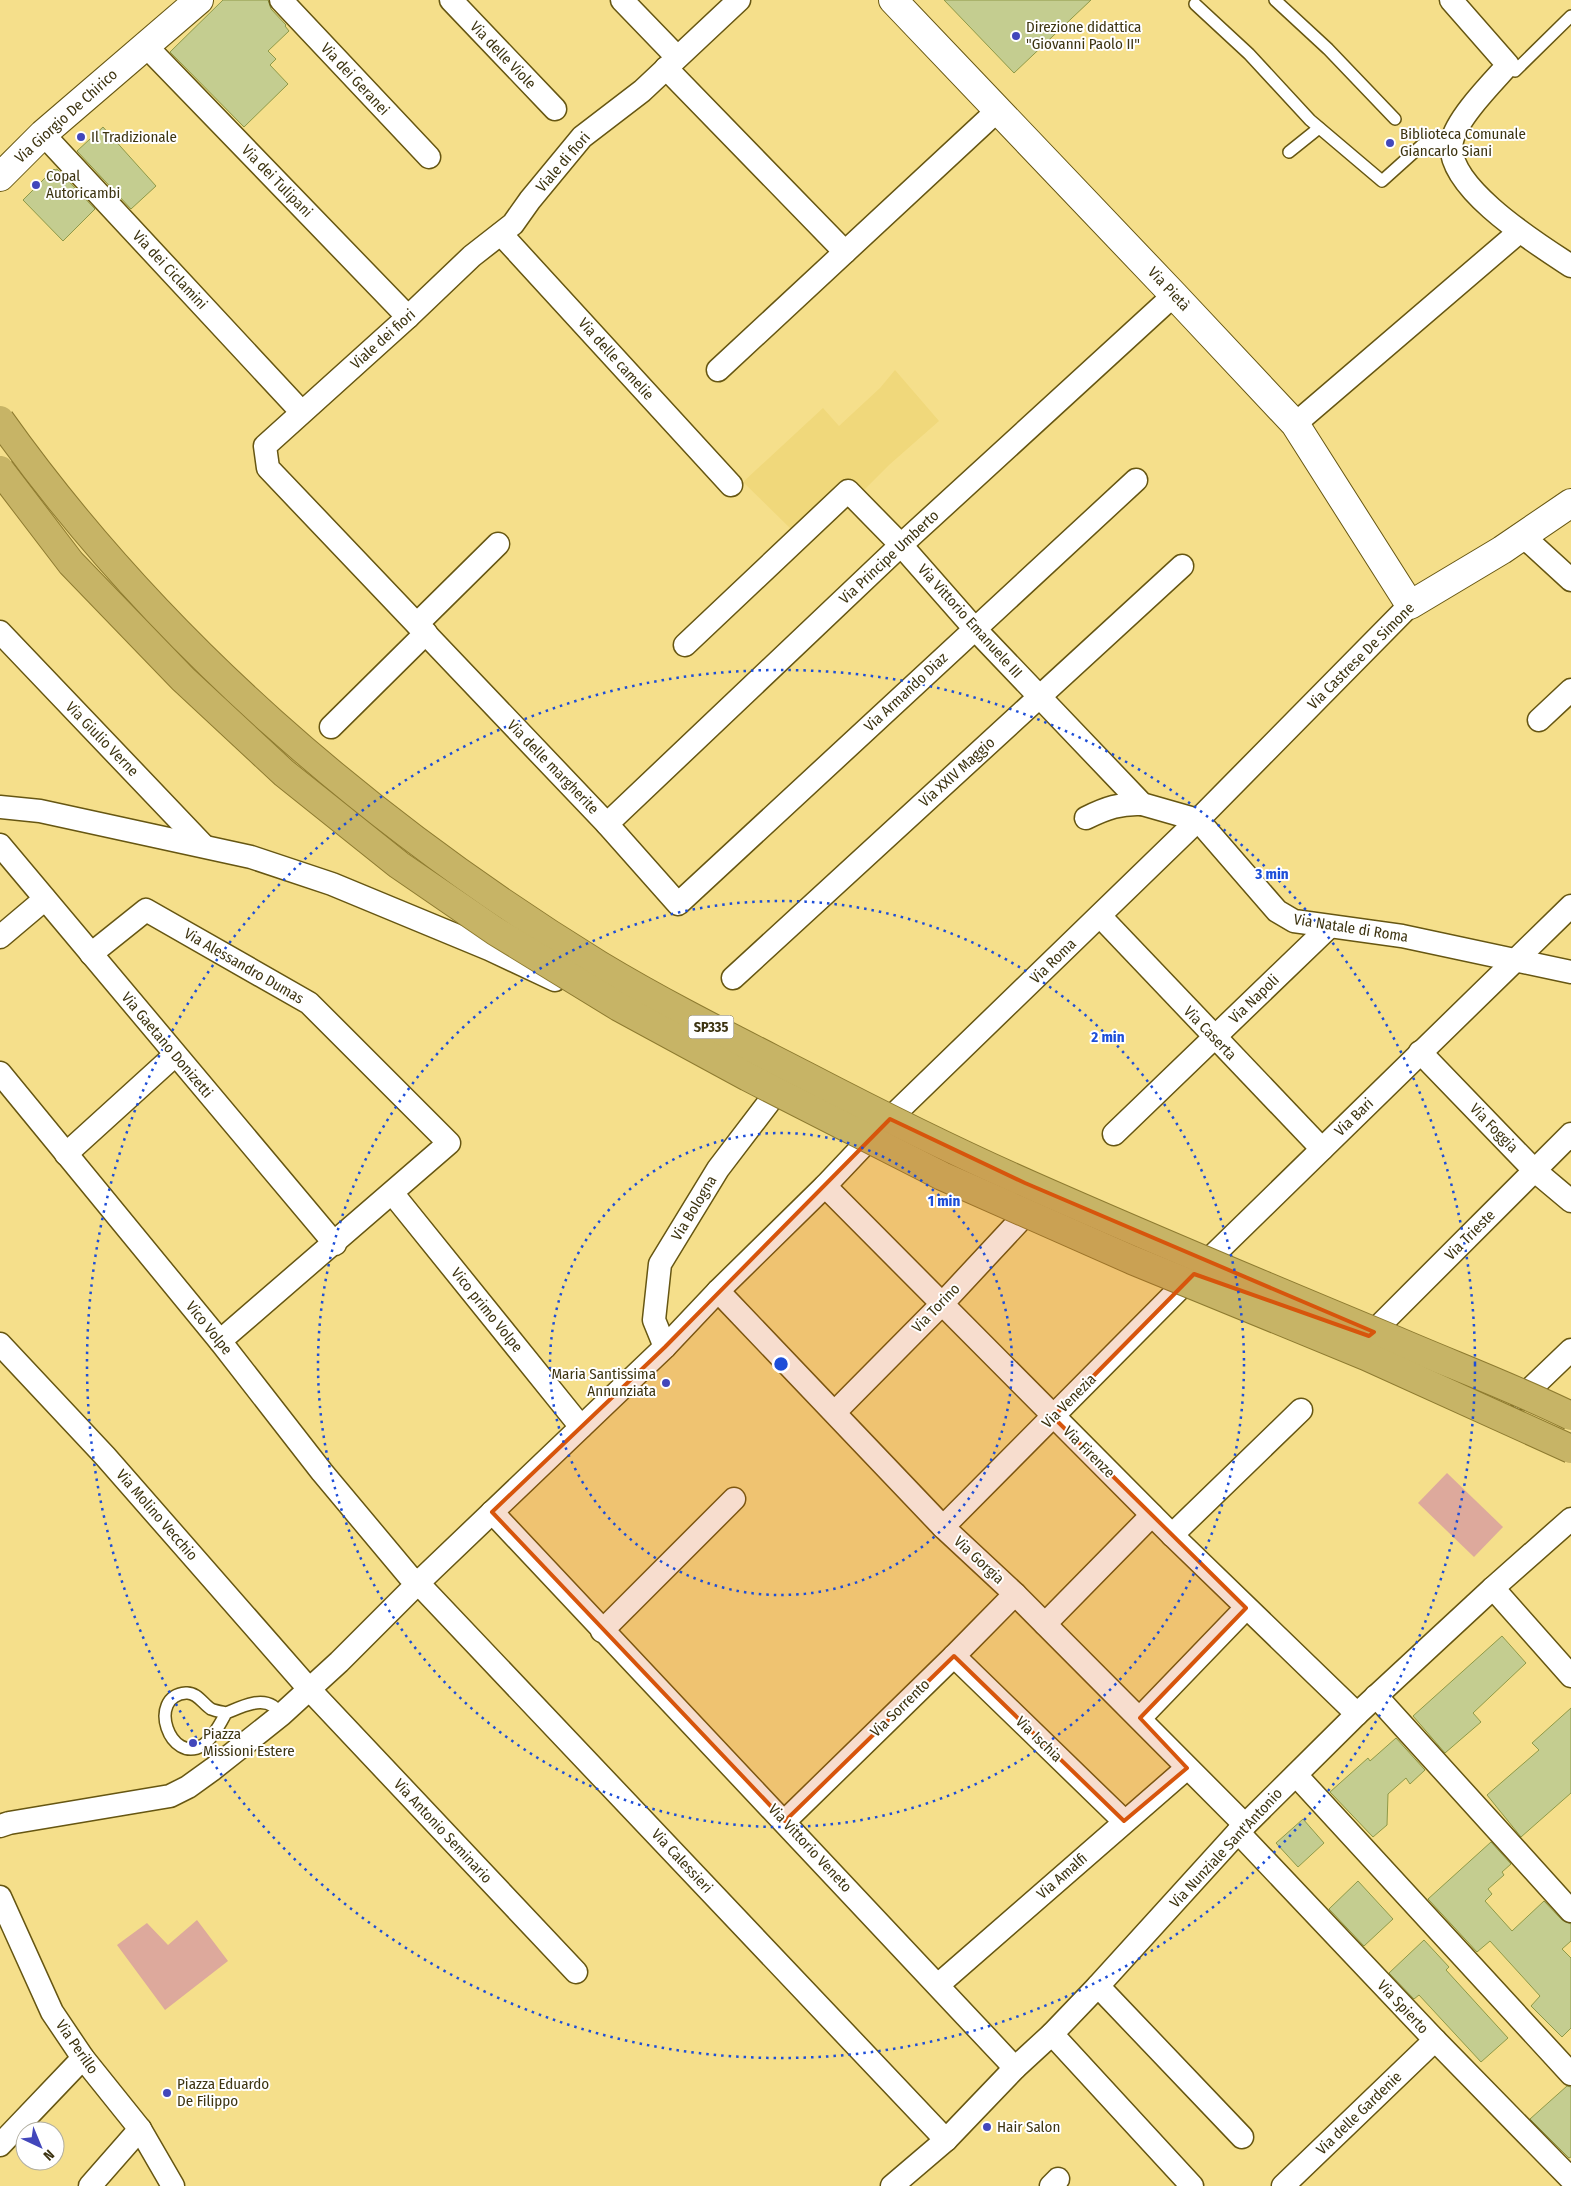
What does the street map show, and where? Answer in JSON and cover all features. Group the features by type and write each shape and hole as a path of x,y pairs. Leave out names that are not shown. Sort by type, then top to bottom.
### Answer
{"highway":[{"name":"SP335","path":"0,420 39,476 131,585 278,729 385,817 492,894 601,966 718,1031 844,1096 1025,1183 1571,1417"},
{"name":"SP335","path":"0,470 71,563 183,680 284,773 398,866 495,931 619,1007 748,1077 942,1176 1132,1260 1366,1356 1571,1449"}],"street":[{"name":"Via Giorgio De Chirico","path":"0,177 43,134 199,0"},
{"name":"Via dei Geranei","path":"281,0 429,157"},
{"name":"Via delle Viole","path":"451,0 555,109"},
{"path":"624,0 672,63 845,252"},
{"path":"672,63 739,0"},
{"name":"Via Pietà","path":"893,0 1295,424 1410,605"},
{"path":"1450,0 1508,65 1464,116 1452,143 1453,159 1462,178 1519,232 1571,266"},
{"name":"Via dei Tulipani","path":"140,50 408,317"},
{"name":"Viale di fiori","path":"501,234 513,224 530,200 582,137 642,91 672,63"},
{"path":"718,370 998,110"},
{"name":"Via dei Ciclamini","path":"43,134 296,406"},
{"path":"1295,424 1519,232"},
{"name":"Viale dei fiori","path":"265,446 408,317 472,256 501,234"},
{"name":"Via delle camelie","path":"501,234 730,485"},
{"name":"Via Principe Umberto","path":"607,824 901,546 1174,295"},
{"name":"Via delle margherite","path":"265,446 268,468 607,824 678,904"},
{"name":"Via Armando Diaz","path":"678,904 1136,480"},
{"name":"Via Vittorio Emanuele III","path":"685,645 848,492 901,546 1039,697 1142,804"},
{"name":"Via Castrese De Simone","path":"1198,820 1410,605 1523,536 1571,503"},
{"path":"1523,536 1571,580"},
{"path":"330,727 498,544"},
{"name":"Via XXIV Maggio","path":"732,978 1182,566"},
{"name":"Via Giulio Verne","path":"0,632 204,846"},
{"path":"1539,720 1571,690"},
{"path":"1086,818 1104,809 1124,804 1142,804 1198,820"},
{"path":"0,807 40,811 204,846 251,857 332,884 489,949 1036,1203 1194,1274 1369,1336 1571,1417"},
{"name":"Via Roma","path":"0,1826 9,1822 170,1796 188,1788 310,1690 418,1583 665,1347 878,1130 1198,820"},
{"name":"Via Natale di Roma","path":"1198,820 1277,911 1294,921 1402,936 1571,972"},
{"name":"Via Gaetano Donizetti","path":"0,846 335,1244"},
{"path":"0,937 45,899"},
{"path":"1515,960 1571,906"},
{"name":"Via Alessandro Dumas","path":"91,954 146,910 309,1003 449,1143 393,1194"},
{"name":"Via Caserta","path":"1100,916 1214,1038 1322,1149"},
{"name":"Via Napoli","path":"1114,1134 1328,927"},
{"name":"Via Bari","path":"1194,1274 1515,960"},
{"name":"Via Foggia","path":"1420,1052 1534,1170 1571,1201"},
{"path":"66,1154 175,1055"},
{"name":"Vico Volpe","path":"0,1073 220,1341 322,1472 409,1576 418,1583"},
{"name":"Via Bologna","path":"665,1347 654,1320 660,1264 718,1169 782,1085"},
{"name":"Via Trieste","path":"1369,1336 1571,1134"},
{"name":"Via Firenze","path":"825,1186 1172,1535 1357,1714"},
{"path":"220,1341 393,1194"},
{"name":"Vico primo Volpe","path":"393,1194 581,1427"},
{"name":"Via Torino","path":"836,1412 942,1304 1036,1203"},
{"name":"Via Venezia","path":"944,1527 1194,1274"},
{"name":"Via Gorgia","path":"718,1291 836,1412 944,1527 1015,1594 1140,1718 1242,1828"},
{"name":"Via Molino Vecchio","path":"0,1344 105,1456 310,1690"},
{"path":"1520,1398 1571,1350"},
{"path":"1172,1535 1301,1410"},
{"path":"602,1631 734,1499"},
{"name":"Via Vittorio Veneto","path":"492,1512 602,1631 1016,2068"},
{"path":"1045,1624 1152,1515"},
{"name":"Via Nunziale Sant'Antonio","path":"895,2185 946,2140 1052,2034 1242,1828 1357,1714 1493,1588 1571,1519"},
{"name":"Via Calessieri","path":"418,1583 946,2140"},
{"path":"1493,1588 1571,1676"},
{"name":"Via Sorrento","path":"784,1821 1015,1594"},
{"path":"1140,1718 1246,1608"},
{"name":"Via Ischia","path":"954,1656 1124,1821"},
{"name":"Via Antonio Seminario","path":"310,1690 576,1972"},
{"path":"1376,1696 1571,1911"},
{"name":"Via Amalfi","path":"938,1985 1187,1768"},
{"path":"1296,1775 1571,2074"},
{"name":"Via Spierto","path":"1242,1828 1435,2040 1568,2172"},
{"name":"Via Perillo","path":"0,1897 43,1995 83,2058 140,2129 172,2186"},
{"path":"1098,1986 1242,2138"},
{"path":"1052,2034 1192,2186"},
{"name":"Via delle Gardenie","path":"1283,2186 1435,2040"},
{"path":"0,2145 83,2058"},
{"path":"90,2186 140,2129"}],"lane":[{"path":"1274,0 1328,49 1395,118"},
{"path":"1194,4 1249,54 1319,128 1356,157 1382,181 1422,145 1452,143"},
{"path":"1508,65 1515,71 1571,16"},
{"path":"1288,152 1319,128"},
{"path":"1413,136 1422,145"},
{"path":"226,1714 212,1709 196,1695 186,1692 174,1697 166,1706 164,1721 168,1733 175,1742 186,1748 195,1748 203,1745 212,1736 226,1714 246,1705 264,1703 273,1706 280,1715"}],"highlighted area":[{"path":"890,1119 1025,1183 1374,1332 1369,1336 1194,1274 1053,1417 1246,1608 1140,1718 1187,1768 1124,1821 954,1656 785,1821 492,1512 665,1347"}],"shaded area":[{"path":"895,370 939,421 864,490 849,478 792,530 743,482 823,408 839,426 880,388"},
{"path":"1447,1473 1503,1527 1474,1557 1418,1503"},
{"path":"197,1920 228,1961 165,2010 117,1945 147,1923 168,1945"}],"building":[{"path":"223,0 268,0 271,9 289,31 268,51 276,59 270,65 288,84 244,127 170,52"},
{"name":"Direzione didattica \"Giovanni Paolo II\"","path":"944,0 1091,0 1014,73"},
{"path":"103,127 156,186 131,209 77,151"},
{"path":"54,169 57,169 95,209 63,241 23,200"},
{"path":"1502,1636 1526,1663 1473,1713 1481,1722 1445,1753 1413,1716"},
{"path":"1571,1708 1571,1793 1521,1837 1487,1795 1539,1750 1532,1743"},
{"path":"1396,1738 1425,1770 1410,1784 1406,1778 1388,1794 1387,1825 1373,1837 1330,1792 1368,1758 1370,1761"},
{"path":"1303,1819 1324,1843 1298,1867 1276,1843"},
{"path":"1491,1842 1511,1864 1502,1872 1504,1875 1488,1889 1492,1894 1485,1901 1512,1931 1544,1901 1562,1920 1571,1924 1571,1941 1562,1949 1571,1958 1571,2028 1562,2037 1531,2006 1540,1996 1490,1941 1477,1952 1428,1899"},
{"path":"1358,1881 1393,1919 1364,1946 1329,1909"},
{"path":"1424,1940 1449,1967 1446,1970 1508,2038 1481,2062 1419,1995 1414,1999 1389,1973"},
{"path":"1567,2086 1571,2087 1571,2157 1569,2158 1530,2119"}],"place":[{"name":"Direzione didattica \"Giovanni Paolo II\"","path":"1016,36"},
{"name":"Il Tradizionale","path":"81,137"},
{"name":"Biblioteca Comunale Giancarlo Siani","path":"1390,143"},
{"name":"Copal Autoricambi","path":"36,185"},
{"name":"Maria Santissima Annunziata","path":"666,1383"},
{"name":"Piazza Missioni Estere","path":"193,1743"},
{"name":"Piazza Eduardo De Filippo","path":"167,2093"},
{"name":"Hair Salon","path":"987,2127"}]}
